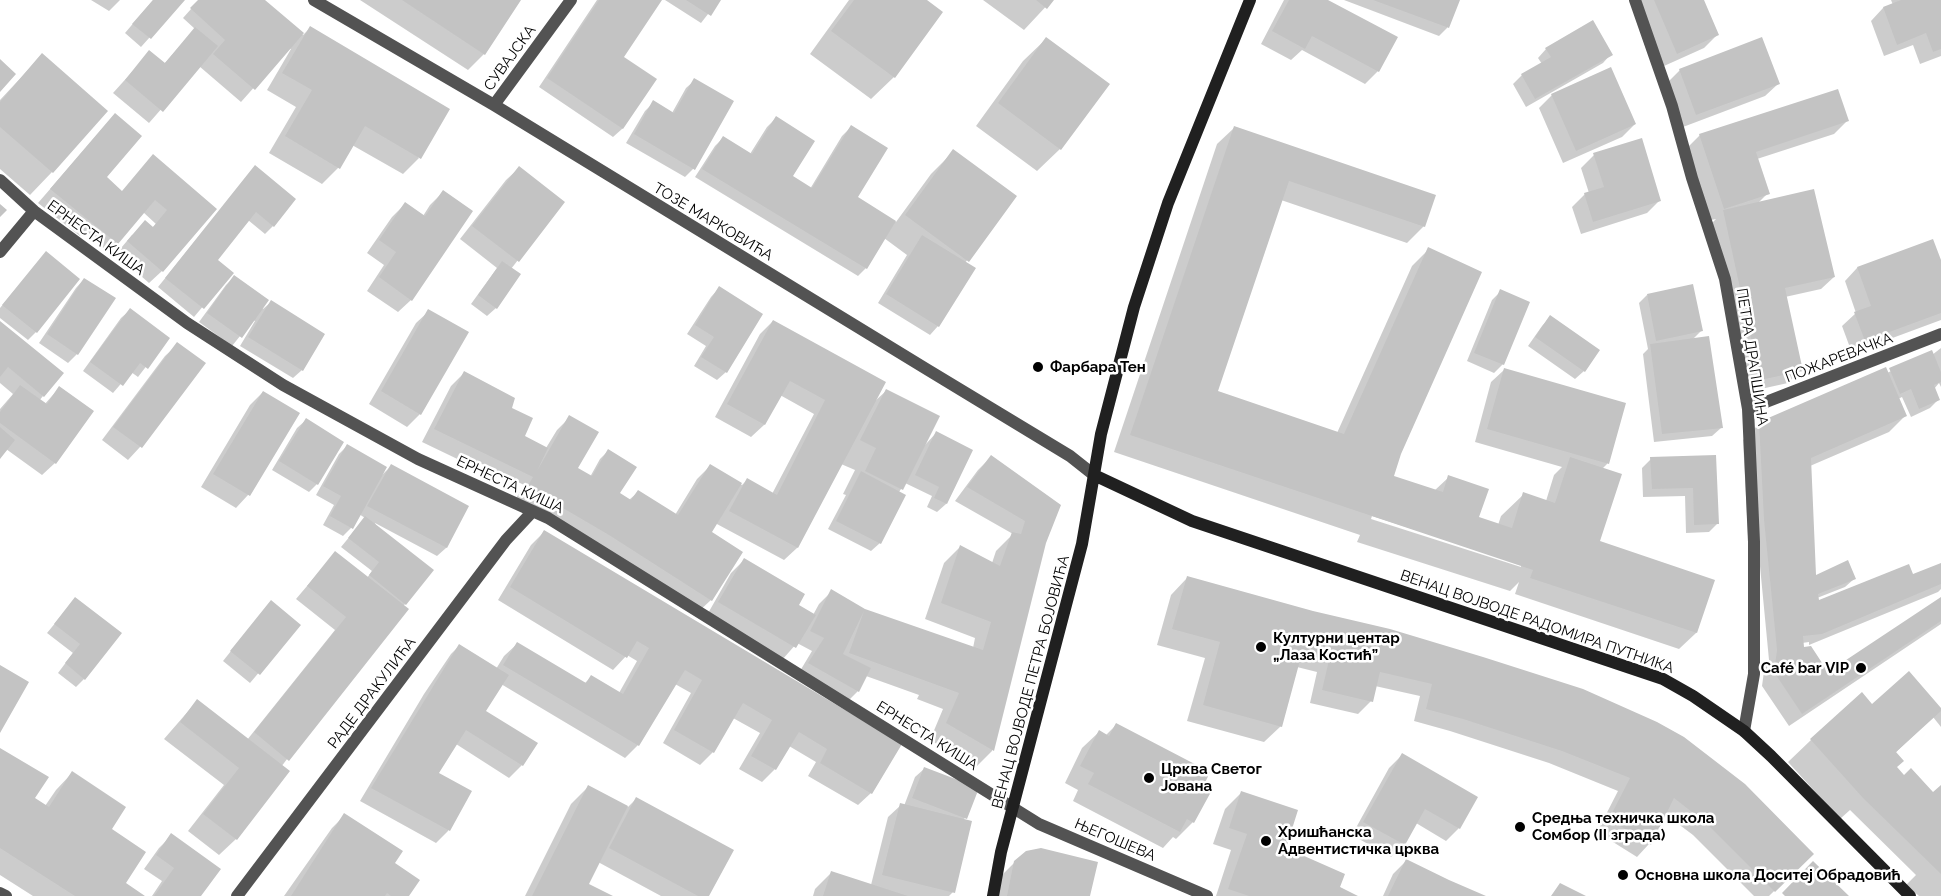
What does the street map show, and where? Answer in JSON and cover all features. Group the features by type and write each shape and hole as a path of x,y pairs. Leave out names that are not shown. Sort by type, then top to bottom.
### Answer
{"main road":[{"name":"ВЕНАЦ ВОЈВОДЕ ПЕТРА БОЈОВИЋА","path":"993,896 1001,852 1082,544 1101,434 1134,307 1168,203 1250,0"},
{"name":"ВЕНАЦ ВОЈВОДЕ РАДОМИРА ПУТНИКА","path":"1094,475 1192,521 1663,679 1720,713 1744,731 1903,893"}],"street":[{"name":"ТОЗЕ МАРКОВИЋА","path":"314,0 494,105 1070,456 1094,475"},
{"name":"СУВАЈСКА","path":"494,105 572,0"},
{"name":"ПЕТРА ДРАПШИНА","path":"1635,0 1672,106 1692,178 1725,279 1748,409 1754,542 1754,674 1744,731"},
{"name":"ЕРНЕСТА КИША","path":"0,180 34,211 186,323 283,386 418,459 548,518 1014,808"},
{"path":"0,252 34,211"},
{"name":"ПОЖАРЕВАЧКА","path":"1748,409 1941,334"},
{"name":"РАДЕ ДРАКУЛИЋА","path":"237,896 499,549 533,511"},
{"name":"ЊЕГОШЕВА","path":"1014,808 1039,824 1207,896"},
{"path":"0,893 6,896"}],"building":[{"path":"153,0 185,0 151,39 132,24"},
{"path":"198,0 265,0 304,33 255,90 213,54 225,40 190,8"},
{"path":"402,0 521,0 485,55"},
{"path":"599,0 662,0 624,57 657,79 623,129 547,78"},
{"path":"686,0 721,0 711,16"},
{"path":"854,0 927,0 943,12 895,78 831,31"},
{"path":"1036,0 1054,0 1047,9"},
{"path":"1289,0 1328,0 1398,37 1379,72 1312,36 1305,49 1272,31"},
{"path":"1373,0 1460,0 1449,28"},
{"path":"1654,0 1704,0 1719,35 1677,54"},
{"path":"1901,0 1941,0 1941,49 1933,52 1926,33 1897,45 1883,7"},
{"path":"1593,20 1613,55 1535,99 1521,74 1551,57 1545,48"},
{"path":"310,26 450,109 421,159 365,126 340,169 285,136 312,90 282,73"},
{"path":"195,27 218,46 163,112 125,80 149,50 165,63"},
{"path":"1046,37 1110,84 1061,150 998,103"},
{"path":"1762,37 1780,84 1696,115 1679,69"},
{"path":"42,53 108,111 53,173 0,127 0,102"},
{"path":"0,59 16,74 0,92"},
{"path":"1611,67 1636,124 1576,151 1551,94"},
{"path":"694,78 734,101 695,170 634,134 653,100 674,113"},
{"path":"1838,89 1849,121 1756,152 1770,194 1724,209 1699,134"},
{"path":"115,113 142,136 107,177 122,191 153,154 217,209 163,272 127,241 145,220 153,227 167,210 155,200 118,244 50,189"},
{"path":"776,116 815,141 793,176 812,188 851,125 888,148 858,197 896,221 867,269 702,169 723,136 752,154"},
{"path":"1234,126 1436,195 1425,227 1289,181 1218,391 1344,434 1428,247 1482,272 1401,454 1394,476 1443,492 1448,475 1489,489 1479,517 1512,528 1523,492 1555,503 1570,457 1622,474 1600,541 1715,580 1697,633 1530,578 1533,570 1130,435"},
{"path":"1642,138 1661,201 1593,222 1584,193 1604,187 1593,153"},
{"path":"953,149 1017,196 969,262 905,215"},
{"path":"255,165 296,199 274,227 256,212 218,260 234,273 204,309 165,278"},
{"path":"519,166 565,202 519,262 472,226"},
{"path":"1814,189 1835,277 1785,288 1803,371 1760,380 1723,210"},
{"path":"443,190 473,211 412,301 379,277 396,252 379,240 405,202 425,216"},
{"path":"0,204 7,210 0,217"},
{"path":"922,235 976,268 939,327 886,294"},
{"path":"1933,239 1941,260 1941,313 1865,341 1854,312 1871,306 1857,267"},
{"path":"46,251 80,279 37,333 2,305"},
{"path":"502,261 521,274 497,309 478,295"},
{"path":"234,275 269,300 242,338 207,313"},
{"path":"84,278 116,298 78,355 47,334"},
{"path":"1693,284 1703,331 1656,341 1647,294"},
{"path":"719,286 763,314 727,373 701,357 714,337 695,325"},
{"path":"1500,289 1530,302 1504,365 1474,353"},
{"path":"271,300 325,334 303,371 248,337"},
{"path":"130,308 170,338 148,369 140,363 123,386 90,362"},
{"path":"428,309 469,332 421,415 381,391"},
{"path":"1550,315 1600,350 1585,372 1535,337"},
{"path":"773,320 886,382 798,548 729,511 747,478 777,495 825,400 790,381 765,425 727,404"},
{"path":"0,321 64,373 44,397 8,367 0,377"},
{"path":"1709,336 1723,428 1662,434 1650,344"},
{"path":"177,342 206,363 142,448 113,427"},
{"path":"1932,350 1941,372 1941,382 1934,385 1940,400 1919,409 1911,389 1900,394 1889,368"},
{"path":"1886,367 1907,416 1811,458 1816,575 1848,560 1856,579 1818,594 1819,600 1909,564 1913,574 1941,563 1941,584 1822,634 1803,636 1804,647 1811,646 1828,672 1941,597 1941,621 1802,714 1774,672 1777,650 1764,520 1759,422"},
{"path":"1504,368 1626,403 1609,464 1487,429"},
{"path":"464,371 515,398 512,408 533,418 525,436 548,448 537,471 569,415 599,432 578,468 592,476 608,449 637,467 620,493 631,500 638,490 678,515 710,464 742,483 712,532 743,552 712,601 609,535 527,487 533,477 434,429"},
{"path":"20,385 47,404 59,386 94,411 56,464 0,423 0,412"},
{"path":"886,389 940,416 903,490 865,471 876,448 860,440"},
{"path":"263,391 300,413 250,496 213,474"},
{"path":"306,418 344,442 318,485 279,461"},
{"path":"0,427 15,440 0,459"},
{"path":"936,431 973,450 947,504 934,498 939,487 915,475"},
{"path":"347,444 387,467 353,529 330,516 341,496 323,486"},
{"path":"991,455 1061,505 1046,543 994,751 946,723 959,693 849,653 864,611 843,654 871,668 859,692 808,663 824,638 810,631 831,589 865,609 983,650 991,622 941,603 960,545 1000,566 1012,532 1021,534 1025,521 967,487"},
{"path":"1716,455 1719,524 1694,525 1693,488 1652,489 1650,457"},
{"path":"391,464 469,506 447,548 367,506"},
{"path":"861,471 906,495 881,544 836,521"},
{"path":"365,516 434,570 406,605 369,575 379,562 348,538"},
{"path":"544,530 902,744 872,794 820,763 827,749 799,732 776,770 751,756 772,720 743,703 714,753 674,730 702,680 685,670 639,746 503,665 517,642 586,683 591,675 623,694 649,648 637,641 627,658 510,587"},
{"path":"335,551 409,609 289,761 254,732 346,617 307,586"},
{"path":"744,558 805,594 799,605 816,615 796,648 718,602"},
{"path":"1187,576 1313,611 1390,629 1583,689 1657,722 1684,737 1745,784 1814,854 1775,892 1706,823 1674,798 1651,845 1609,819 1630,778 1562,751 1426,709 1432,684 1380,672 1373,702 1322,690 1329,660 1302,653 1282,727 1203,705 1220,642 1172,629"},
{"path":"75,597 122,633 85,680 65,663 80,644 54,624"},
{"path":"271,600 301,625 260,675 230,651"},
{"path":"459,644 509,675 486,711 538,743 523,766 466,730 439,773 472,791 450,831 371,788"},
{"path":"0,665 29,682 0,733"},
{"path":"1909,671 1941,708 1941,711 1896,752 1904,761 1897,767 1904,775 1911,768 1933,792 1941,785 1941,874 1863,798 1810,739 1862,692 1872,704"},
{"path":"197,699 290,771 237,840 203,814 239,768 180,722"},
{"name":"Црква Светог Јована","path":"1116,723 1210,772 1204,785 1212,790 1194,823 1187,819 1180,832 1088,784 1094,773 1080,766 1099,730 1109,736"},
{"path":"0,748 49,777 35,798 49,807 72,771 126,807 112,829 146,852 126,883 145,896 75,896 0,848"},
{"path":"1402,753 1478,797 1460,829 1425,809 1405,845 1363,822"},
{"path":"924,767 979,788 967,819 912,798"},
{"path":"588,785 628,806 589,884 613,896 532,896"},
{"name":"Хришћанска Адвентистичка црква","path":"1241,791 1298,810 1286,848 1345,874 1340,887 1358,896 1249,896 1228,889 1247,834 1229,828"},
{"path":"636,797 734,850 709,896 698,896 609,848"},
{"path":"900,803 972,821 955,893 882,875"},
{"path":"344,813 403,851 395,863 420,880 409,896 391,896 387,893 385,896 291,896"},
{"path":"171,833 221,869 201,896 154,896 174,868 156,855"},
{"path":"1041,848 1098,862 1090,896 1007,896 1014,861 1026,851"},
{"path":"1406,859 1449,880 1486,896 1388,896"},
{"path":"1813,861 1849,896 1785,896 1782,893"},
{"path":"831,871 908,896 823,896"},
{"path":"1560,883 1586,896 1551,896"}],"place":[{"name":"Фарбара Тен","path":"1038,367"},
{"name":"Културни центар „Лаза Костић”","path":"1261,647"},
{"name":"Café bar VIP","path":"1861,668"},
{"name":"Црква Светог Јована","path":"1149,778"},
{"name":"Средња техничка школа Сомбор (II зграда)","path":"1520,827"},
{"name":"Хришћанска Адвентистичка црква","path":"1266,841"},
{"name":"Основна школа Доситеј Обрадовић","path":"1623,875"}]}
